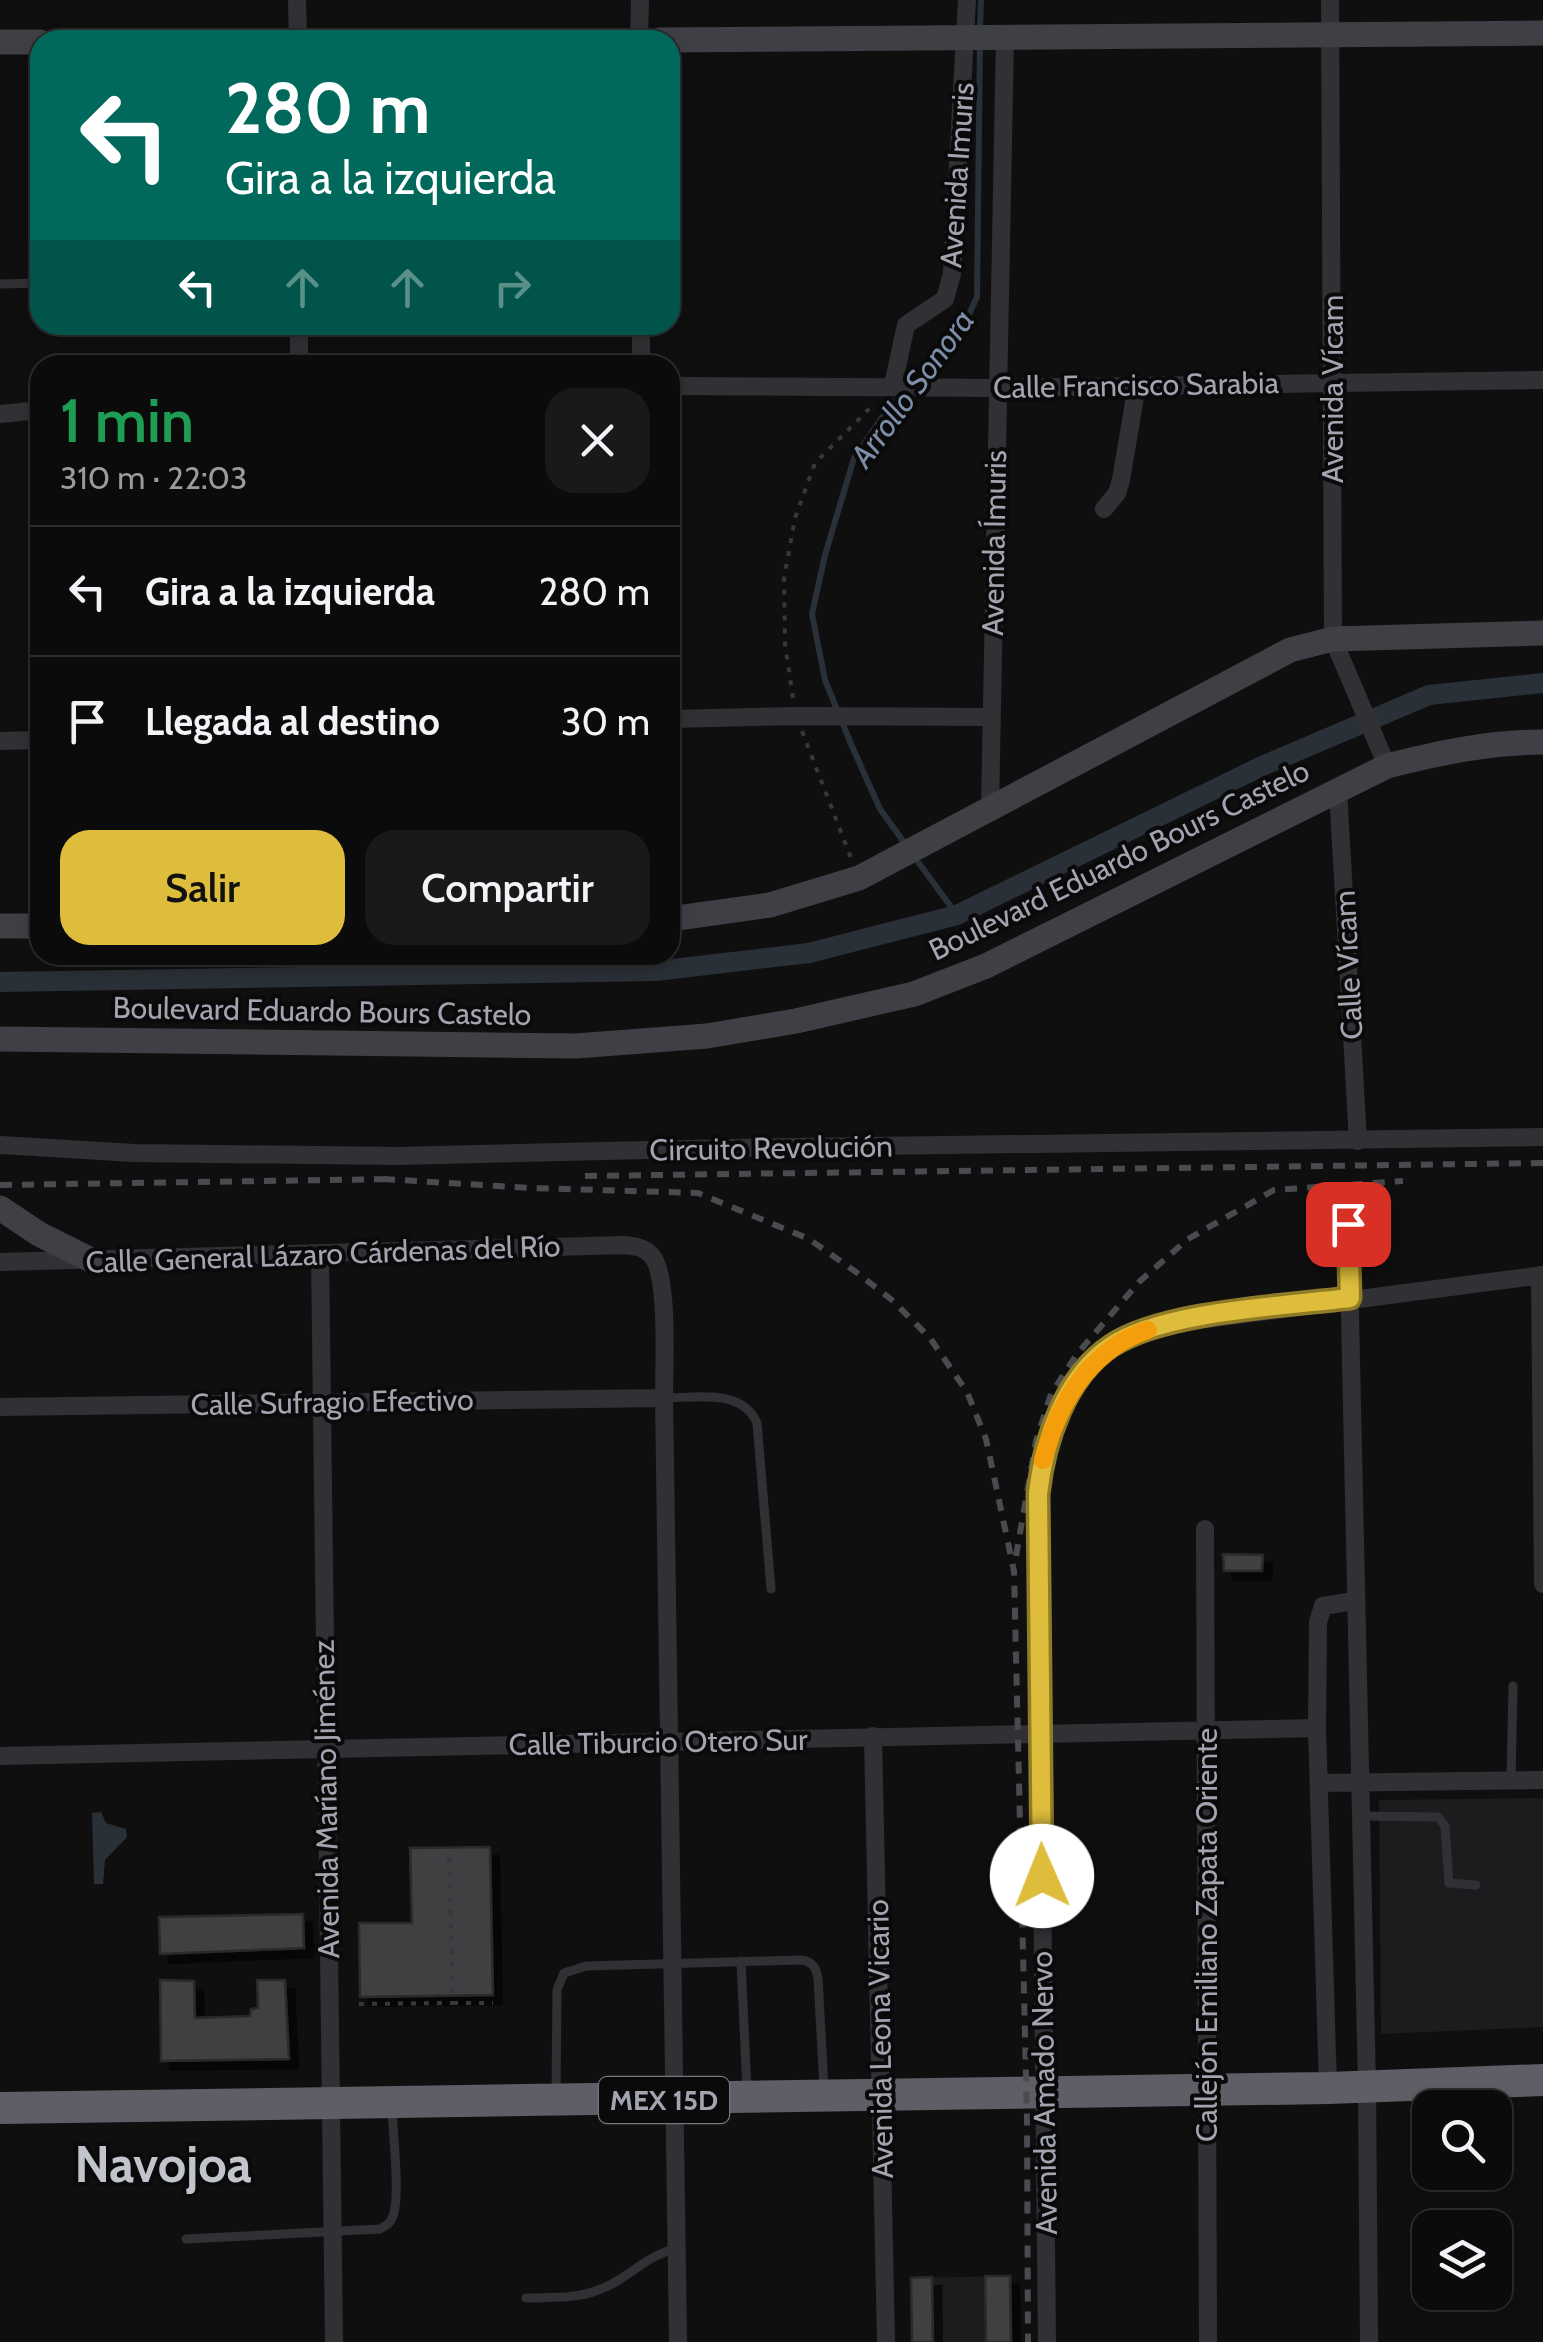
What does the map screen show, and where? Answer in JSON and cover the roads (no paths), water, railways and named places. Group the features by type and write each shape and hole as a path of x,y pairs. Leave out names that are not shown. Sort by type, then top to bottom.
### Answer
{"highway":[{"name":"MEX 15D","path":"0,2108 675,2100 1328,2088 1543,2080"}],"main road":[{"path":"680,40 1543,33"},
{"path":"0,42 30,42"},
{"path":"680,918 770,904 858,878 1270,659 1300,647 1543,633"},
{"path":"1504,742 1543,753"},
{"name":"Boulevard Eduardo Bours Castelo","path":"0,1038 576,1046 692,1037 796,1022 914,994 986,966 1338,790 1384,760 1504,742 1543,742"},
{"path":"0,926 30,926"},
{"path":"0,1208 38,1234 93,1261"}],"street":[{"path":"297,0 298,30"},
{"path":"639,30 640,0"},
{"name":"Avenida Imuris","path":"893,386 906,325 917,314 937,306 949,288 967,0"},
{"name":"Avenida Vícam","path":"1330,0 1335,644 1384,760"},
{"name":"Avenida Ímuris","path":"990,810 1005,37"},
{"name":"Calle Francisco Sarabia","path":"680,386 997,388 1543,380"},
{"path":"1104,508 1117,493 1121,480 1137,385"},
{"path":"0,414 30,411"},
{"path":"680,720 992,717"},
{"path":"0,741 30,740"},
{"name":"Calle Vícam","path":"1338,790 1358,1141"},
{"name":"Circuito Revolución","path":"0,1145 134,1153 397,1156 1543,1138"},
{"path":"1348,1224 1369,2342"},
{"name":"Calle General Lázaro Cárdenas del Río","path":"0,1262 623,1245 646,1250 660,1270 664,1398"},
{"name":"Avenida Maríano Jiménez","path":"320,1255 334,2342"},
{"path":"1541,1275 1543,1584"},
{"name":"Avenida Amado Nervo","path":"1047,2342 1038,1494 1050,1436 1074,1388 1110,1347 1160,1325 1541,1275"},
{"path":"664,1398 678,2342"},
{"name":"Calle Sufragio Efectivo","path":"0,1407 664,1398"},
{"name":"Callejón Emiliano Zapata Oriente","path":"1205,1529 1208,2342"},
{"path":"1328,2088 1317,1728 1319,1613 1332,1602 1354,1601"},
{"name":"Calle Tiburcio Otero Sur","path":"0,1756 1317,1728"},
{"name":"Avenida Leona Vicario","path":"873,1736 886,2342"},
{"path":"1319,1784 1543,1780"}],"lane":[{"path":"0,284 30,283"},
{"path":"664,1398 732,1400 752,1411 757,1423 771,1590"},
{"path":"1511,1780 1513,1686"},
{"path":"1360,1816 1438,1818 1445,1826 1447,1879 1453,1884 1476,1885"},
{"path":"556,2101 557,1990 564,1973 586,1966 802,1960 816,1969 824,2097"},
{"path":"741,1961 747,2098"},
{"path":"186,2239 380,2229 392,2220 396,2201 392,2103"},
{"path":"526,2298 582,2295 600,2290 654,2254 676,2248"}],"waterway":[{"name":"Arrollo Sonora","path":"980,29 981,0"},
{"name":"Arrollo Sonora","path":"906,845 880,809 851,744 825,680 812,614 854,458 886,412 963,327 977,297 980,41"},
{"path":"0,982 656,971 809,953 957,915 1260,767 1429,695 1543,683"},
{"name":"Arrollo Sonora","path":"913,855 957,915"}],"railway":[{"path":"585,1176 1543,1163"},
{"path":"383,1179 698,1193 809,1239 856,1272 892,1300 930,1338 967,1392 986,1439 1014,1571 1027,2120 1028,2342"},
{"path":"0,1185 395,1179"},
{"path":"1016,1556 1036,1441 1051,1394 1077,1354 1139,1282 1188,1239 1274,1190 1403,1181"}],"district":[{"name":"Navojoa","path":"163,2164"}]}
